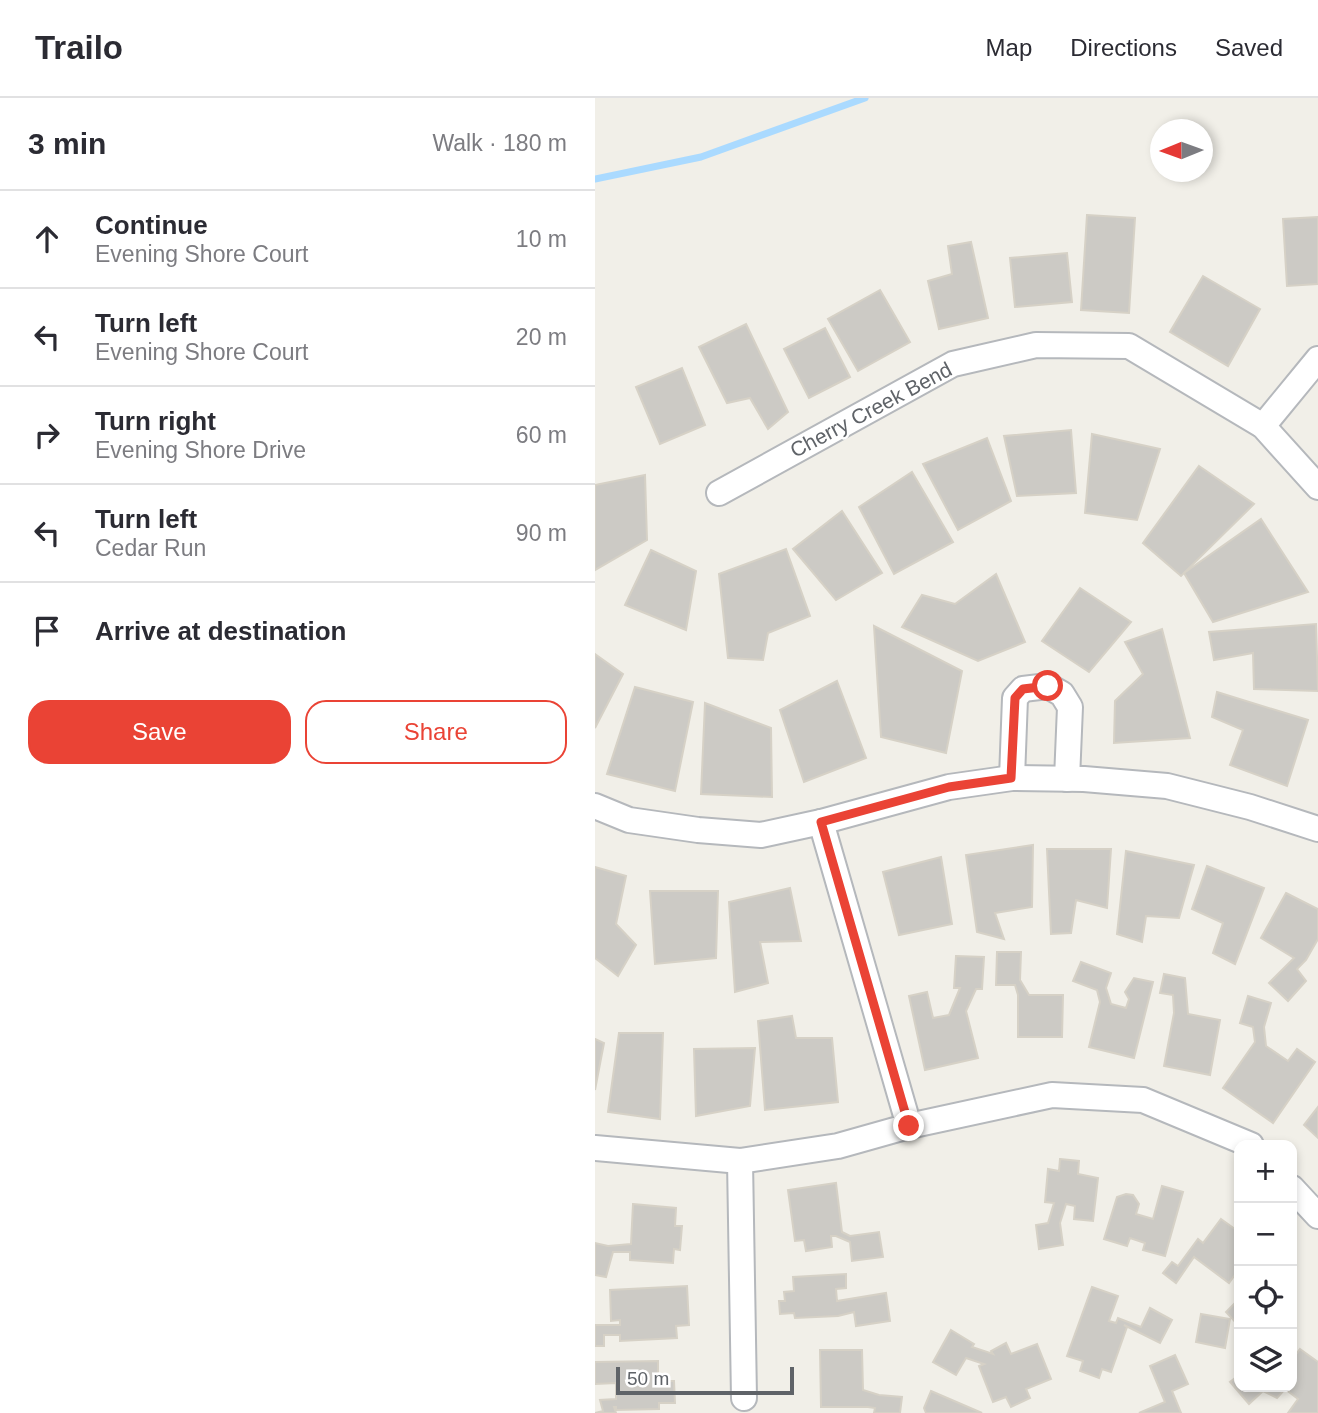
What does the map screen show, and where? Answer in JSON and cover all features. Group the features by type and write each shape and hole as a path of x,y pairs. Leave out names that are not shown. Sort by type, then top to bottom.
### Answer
{"street":[{"name":"Cherry Creek Bend","path":"719,493 953,364 1035,345 1129,346 1263,426 1318,487"},
{"path":"1263,426 1318,359"},
{"path":"1011,778 1015,698 1023,689 1048,686 1062,694 1070,707 1067,779"},
{"path":"595,806 629,820 698,830 761,835 821,822 949,787 1011,778 1067,779 1167,786 1250,807 1318,829"},
{"path":"821,822 909,1126"},
{"path":"595,1148 740,1161 838,1146 909,1126 1052,1095 1143,1100 1239,1140"},
{"path":"740,1161 744,1398"},
{"path":"1297,1193 1318,1216"}],"building":[{"path":"1087,215 1135,218 1129,313 1081,310"},
{"path":"1318,217 1318,284 1287,286 1283,219"},
{"path":"971,242 988,318 939,329 928,281 952,274 948,246"},
{"path":"1067,253 1072,302 1015,307 1010,258"},
{"path":"1203,276 1260,309 1228,366 1170,332"},
{"path":"880,290 910,342 858,371 828,319"},
{"path":"746,324 788,412 768,429 750,398 727,403 699,347"},
{"path":"825,328 850,377 809,398 784,349"},
{"path":"682,368 705,425 660,444 636,387"},
{"path":"1071,430 1076,493 1017,496 1004,436"},
{"path":"1092,434 1160,449 1137,520 1085,513"},
{"path":"987,438 1011,501 958,530 923,464"},
{"path":"1199,466 1254,504 1181,576 1143,543"},
{"path":"912,472 953,542 894,574 859,507"},
{"path":"645,475 647,540 595,570 595,485"},
{"path":"842,511 882,573 836,600 793,549"},
{"path":"1261,519 1308,592 1213,622 1184,573"},
{"path":"786,549 810,616 768,633 763,660 728,658 719,574"},
{"path":"651,550 696,571 686,630 625,605"},
{"path":"996,574 1025,642 978,661 902,627 922,595 955,604"},
{"path":"1080,588 1131,622 1089,672 1042,641"},
{"path":"1316,624 1318,691 1254,689 1253,653 1214,660 1209,632"},
{"path":"874,626 962,671 946,753 881,737"},
{"path":"1162,629 1190,738 1114,743 1115,701 1143,674 1125,642"},
{"path":"595,654 623,674 595,728"},
{"path":"837,681 866,758 804,782 780,710"},
{"path":"635,687 693,702 675,791 607,774"},
{"path":"1217,692 1308,720 1287,786 1230,765 1243,730 1212,717"},
{"path":"705,703 771,728 772,797 701,794"},
{"path":"1033,845 1032,907 995,913 1004,939 977,932 966,855"},
{"path":"1047,849 1111,849 1107,908 1076,900 1071,933 1051,934"},
{"path":"1126,851 1194,865 1179,918 1146,916 1142,942 1117,934"},
{"path":"941,857 952,924 899,935 883,872"},
{"path":"1207,866 1264,888 1235,964 1213,953 1223,923 1192,909"},
{"path":"595,867 626,876 616,924 636,945 618,976 595,958"},
{"path":"790,888 801,941 760,942 768,983 735,992 729,902"},
{"path":"650,891 718,891 716,958 655,964"},
{"path":"1286,893 1318,909 1318,939 1306,960 1297,969 1306,981 1288,1001 1269,983 1294,958 1261,938"},
{"path":"997,952 1021,952 1020,980 1029,995 1063,995 1062,1037 1018,1037 1018,995 1015,985 996,985"},
{"path":"956,956 984,957 982,989 976,989 966,1011 978,1058 925,1070 909,996 927,992 933,1018 949,1015 960,988 954,988"},
{"path":"1081,962 1111,973 1106,988 1111,1004 1126,1008 1129,999 1125,992 1134,978 1153,982 1134,1058 1089,1047 1100,1002 1097,990 1073,981"},
{"path":"1164,974 1185,978 1188,1014 1220,1020 1210,1075 1164,1066 1174,1013 1173,995 1160,993"},
{"path":"1248,996 1271,1003 1264,1027 1266,1046 1288,1061 1297,1049 1315,1062 1273,1123 1223,1088 1255,1042 1253,1027 1240,1023"},
{"path":"792,1016 796,1038 832,1038 838,1102 765,1110 758,1021"},
{"path":"619,1033 663,1033 660,1119 608,1112"},
{"path":"595,1039 604,1043 595,1090"},
{"path":"755,1048 750,1106 696,1116 694,1049"},
{"path":"1318,1107 1318,1138 1304,1125"},
{"path":"1060,1159 1079,1161 1078,1174 1098,1178 1093,1221 1074,1219 1075,1206 1066,1204 1060,1223 1063,1245 1039,1249 1036,1225 1048,1223 1054,1203 1045,1202 1048,1169 1059,1171"},
{"path":"836,1183 842,1232 850,1236 879,1232 883,1257 852,1261 850,1242 836,1236 831,1236 832,1247 806,1251 804,1240 795,1241 788,1190"},
{"path":"1162,1186 1183,1192 1165,1256 1143,1250 1145,1243 1130,1238 1127,1246 1104,1239 1117,1197 1133,1195 1139,1204 1136,1214 1153,1219"},
{"path":"633,1204 676,1208 675,1226 682,1226 680,1250 674,1249 673,1263 630,1260 630,1252 613,1252 606,1277 595,1275 595,1243 608,1246 631,1244"},
{"path":"1221,1219 1234,1228 1234,1276 1229,1283 1194,1257 1176,1283 1163,1273 1172,1262 1178,1266 1198,1239 1203,1243"},
{"path":"846,1274 846,1288 836,1289 837,1301 886,1293 890,1321 856,1326 854,1312 838,1316 795,1318 794,1313 780,1314 779,1301 785,1301 784,1292 794,1291 793,1277"},
{"path":"687,1286 689,1325 676,1326 677,1338 620,1341 620,1335 604,1335 604,1346 595,1346 595,1325 620,1325 620,1320 611,1321 610,1290"},
{"path":"1092,1287 1118,1296 1109,1321 1116,1323 1118,1318 1141,1327 1150,1308 1172,1320 1160,1343 1124,1325 1127,1327 1111,1372 1102,1369 1099,1378 1080,1371 1083,1361 1067,1356"},
{"path":"1234,1304 1234,1321 1226,1312"},
{"path":"1201,1314 1230,1319 1225,1348 1196,1342"},
{"path":"951,1330 974,1344 972,1347 993,1354 991,1351 1006,1343 1011,1354 1037,1344 1051,1379 1026,1389 1030,1398 1011,1407 1006,1397 993,1402 979,1366 984,1364 966,1358 956,1375 933,1362"},
{"path":"1300,1349 1318,1362 1318,1413 1288,1413 1298,1399 1289,1392 1297,1392 1297,1353"},
{"path":"820,1350 862,1350 863,1390 902,1397 900,1413 874,1413 875,1408 868,1407 821,1407"},
{"path":"1175,1355 1188,1384 1172,1391 1181,1413 1139,1413 1165,1402 1150,1366"},
{"path":"658,1361 658,1381 674,1381 675,1403 659,1403 659,1409 616,1410 614,1407 616,1413 595,1413 603,1411 600,1400 616,1399 616,1383 595,1384 595,1362"},
{"path":"931,1391 982,1413 926,1413 924,1408"},
{"path":"1239,1392 1262,1392 1249,1404"},
{"path":"1265,1392 1282,1392 1277,1398"}],"waterway":[{"path":"595,179 701,157 865,98"}],"route":[{"path":"909,1126 821,822 949,787 1011,778 1015,698 1023,689 1048,686"}]}
